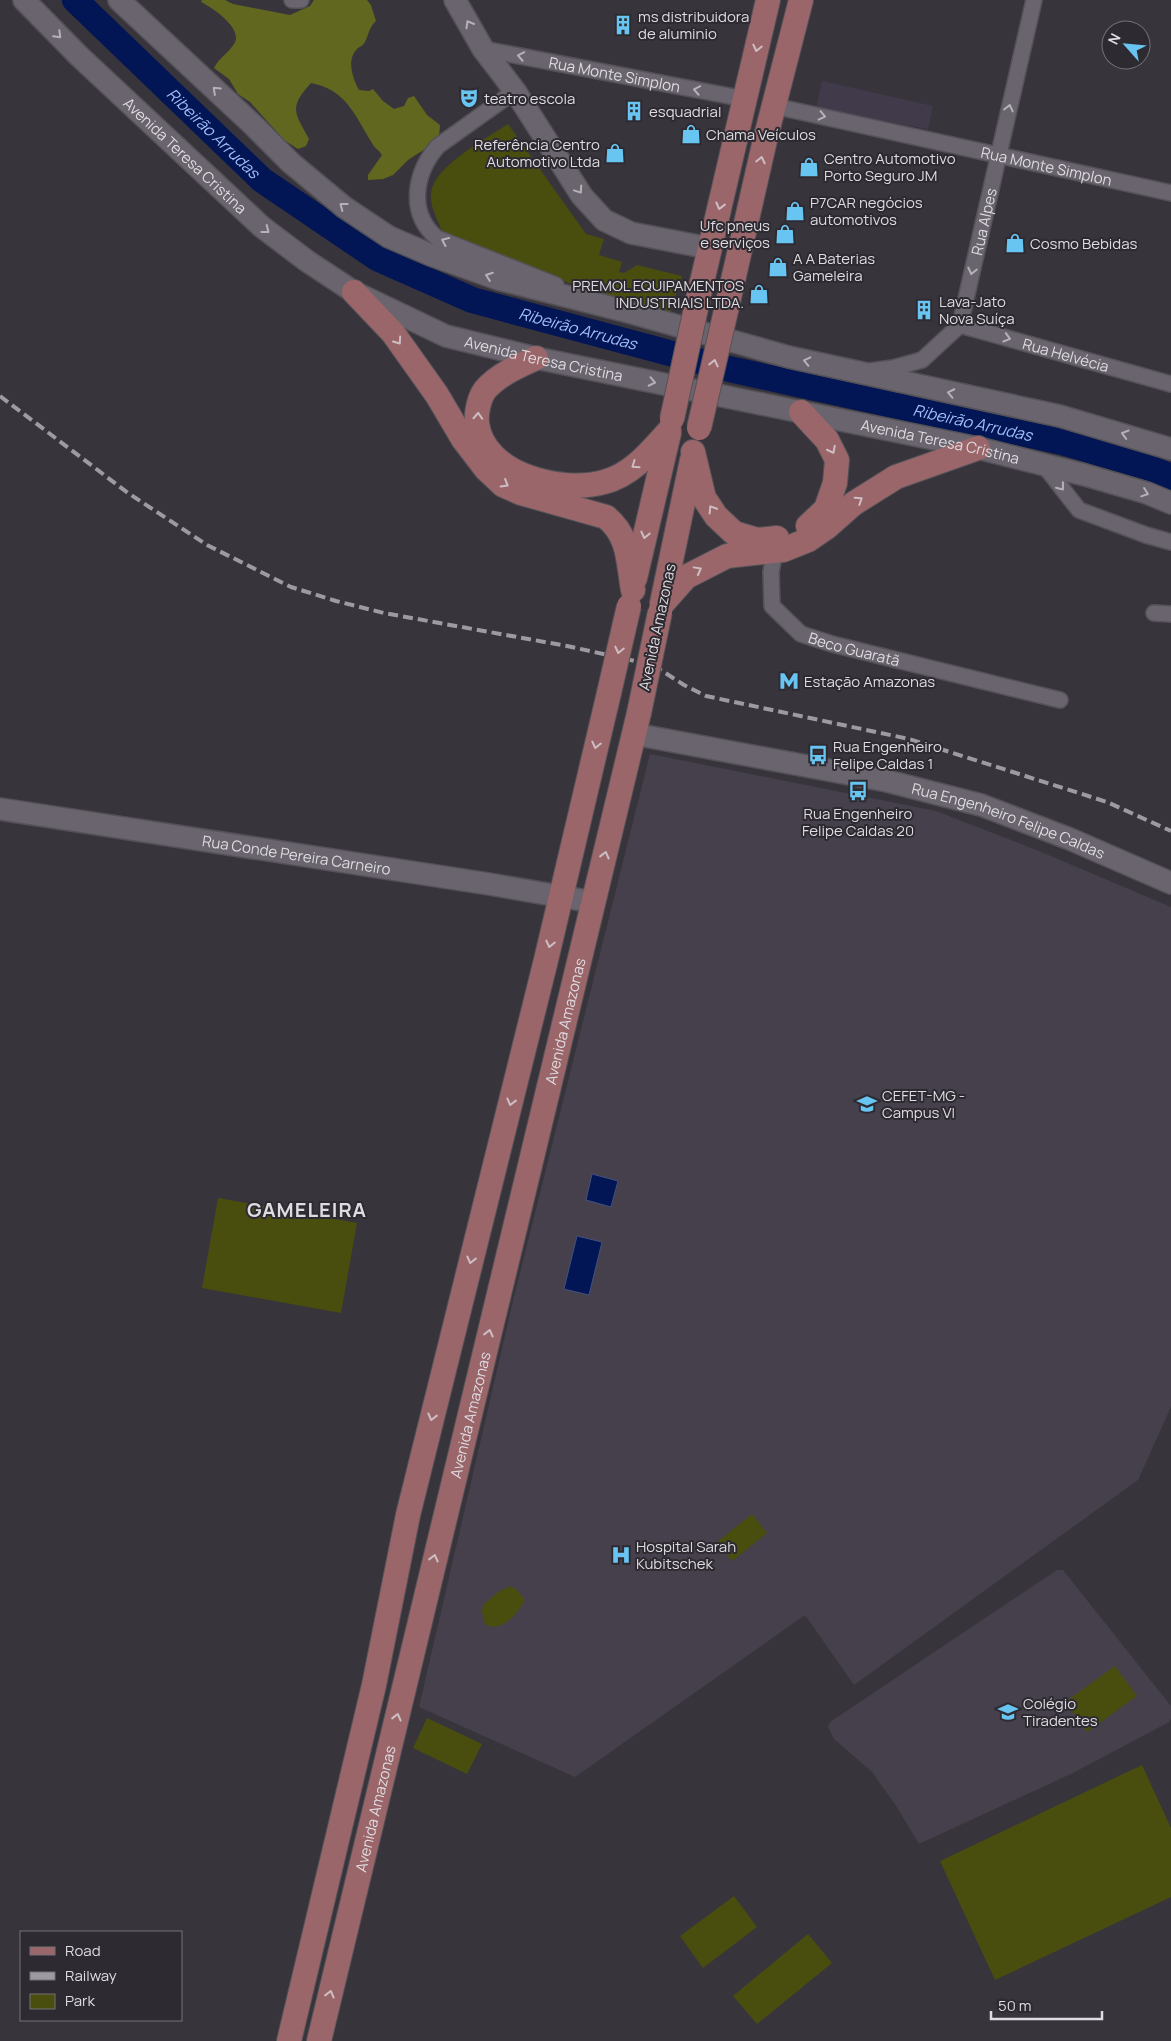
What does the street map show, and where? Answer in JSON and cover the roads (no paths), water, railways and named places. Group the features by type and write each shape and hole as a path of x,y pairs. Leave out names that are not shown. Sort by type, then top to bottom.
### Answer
{"main road":[{"name":"Avenida Teresa Cristina","path":"24,0 79,56 262,227 354,292 446,336 536,358 978,448 1147,493 1171,502"},
{"path":"119,0 291,163 344,206 390,237 431,255 498,280 620,310 789,357 854,373 1060,416 1171,449"},
{"path":"455,0 483,48 514,91 582,196 604,220 631,233 709,248"},
{"name":"Avenida Amazonas","path":"289,2041 374,1684 408,1515 561,897 671,425 709,248 768,0"},
{"name":"Avenida Amazonas","path":"318,2041 636,723 698,428 801,0"},
{"path":"354,292 393,333 437,395 463,440 486,469 503,485 521,493 606,517 617,526 625,542 631,598"},
{"path":"536,358 498,378 484,392 476,414 478,429 491,451 504,464 517,473 557,485 582,486 606,482 639,463 671,425"},
{"path":"694,452 704,498 716,516 734,533 757,540 784,538 806,527 826,509 835,483 837,460 827,440 801,412"},
{"path":"661,608 686,577 727,556 782,550 808,540 827,527 853,504 896,477 978,448"},
{"path":"608,695 619,726 636,723"},
{"name":"Rua Engenheiro Felipe Caldas","path":"636,723 887,781 981,805 1070,839 1171,883"},
{"name":"Rua Conde Pereira Carneiro","path":"0,809 489,884 593,902"}],"street":[{"path":"292,0 301,0"},
{"name":"Rua Alpes","path":"960,325 1034,0"},
{"name":"Rua Monte Simplon","path":"483,48 745,99"},
{"path":"514,91 438,146 429,156 418,185 418,208 422,219 428,230 437,238 620,310"},
{"name":"Rua Monte Simplon","path":"774,106 1171,193"},
{"path":"854,373 893,368 922,360 960,325"},
{"name":"Rua Helvécia","path":"960,325 1171,384"},
{"path":"1043,464 1079,510 1146,535 1171,542"},
{"name":"Beco Guaratã","path":"775,551 771,572 772,606 801,634 832,644 1060,700"},
{"path":"1154,612 1171,614"}],"waterway":[{"name":"Ribeirão Arrudas","path":"75,0 262,180 377,258 472,300 729,369 1062,442 1150,468 1171,477"}],"railway":[{"path":"0,396 128,493 207,545 291,587 384,613 567,646 653,665 684,685 706,696 909,739 1107,802 1171,831"}],"place":[{"name":"ms distribuidora de aluminio","path":"623,25"},
{"name":"teatro escola","path":"469,98"},
{"name":"esquadrial","path":"634,111"},
{"name":"Chama Veículos","path":"691,134"},
{"name":"Referência Centro Automotivo Ltda","path":"615,153"},
{"name":"Centro Automotivo Porto Seguro JM","path":"809,167"},
{"name":"P7CAR negócios automotivos","path":"795,211"},
{"name":"Ufc pneus e serviços","path":"785,234"},
{"name":"Cosmo Bebidas","path":"1015,243"},
{"name":"A A Baterias Gameleira","path":"778,267"},
{"name":"PREMOL EQUIPAMENTOS INDUSTRIAIS LTDA.","path":"759,294"},
{"name":"Lava-Jato Nova Suíça","path":"924,310"},
{"name":"Estação Amazonas","path":"789,681"},
{"name":"Rua Engenheiro Felipe Caldas 1","path":"818,755"},
{"name":"Rua Engenheiro Felipe Caldas 20","path":"858,791"},
{"name":"CEFET-MG - Campus VI","path":"867,1104"},
{"name":"Hospital Sarah Kubitschek","path":"621,1555"},
{"name":"Colégio Tiradentes","path":"1008,1712"}],"district":[{"name":"GAMELEIRA","path":"307,1209"}]}
